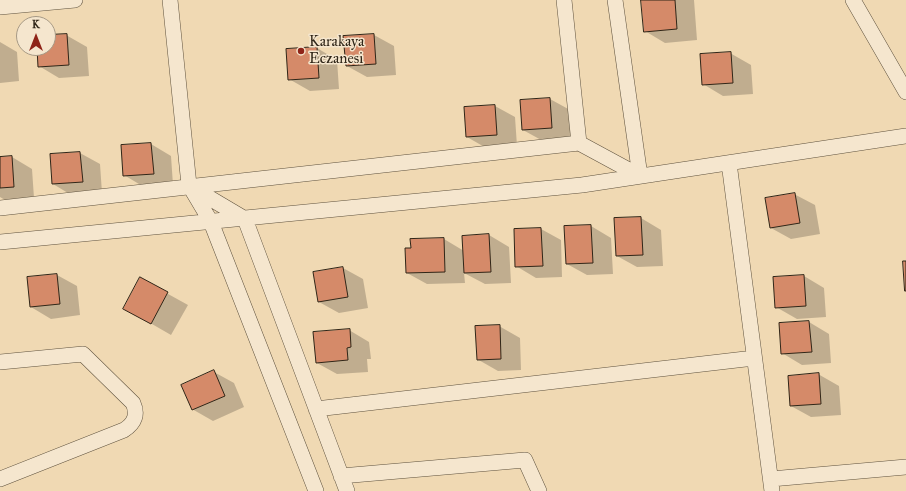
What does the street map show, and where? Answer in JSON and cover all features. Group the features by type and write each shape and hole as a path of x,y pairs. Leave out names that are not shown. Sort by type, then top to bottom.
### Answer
{"street":[{"path":"0,7 74,0"},
{"path":"170,0 189,186 211,222 316,491"},
{"path":"564,0 579,143"},
{"path":"614,0 640,176"},
{"path":"853,0 906,92"},
{"path":"0,242 582,185 906,136"},
{"path":"0,208 579,143 640,176"},
{"path":"729,163 771,485 906,467"},
{"path":"189,186 245,219 346,491"},
{"path":"0,362 83,354 133,403 136,413 132,423 124,430 0,479"},
{"path":"316,409 754,358"},
{"path":"341,476 525,460 539,491"}],"building":[{"path":"641,0 675,0 677,29 644,32"},
{"path":"67,34 69,65 38,67 37,56 56,56 56,35"},
{"path":"374,34 376,64 346,66 343,36"},
{"path":"317,47 319,78 288,80 286,49"},
{"path":"731,52 733,83 702,85 700,54"},
{"path":"550,98 552,128 522,130 520,100"},
{"path":"495,105 497,135 466,137 464,107"},
{"path":"151,143 154,174 123,176 121,145"},
{"path":"80,152 83,182 52,184 50,154"},
{"path":"12,156 14,187 0,188 0,157"},
{"path":"795,193 800,223 770,228 765,198"},
{"path":"641,217 643,255 616,256 614,218"},
{"path":"591,225 593,263 566,264 564,226"},
{"path":"541,228 543,266 515,267 514,229"},
{"path":"489,234 491,272 464,273 462,236"},
{"path":"444,238 445,272 406,273 405,248 411,248 410,239"},
{"path":"903,261 906,261 906,291 905,291"},
{"path":"343,267 348,297 318,302 313,272"},
{"path":"57,274 60,304 30,307 27,277"},
{"path":"804,275 806,306 775,308 773,277"},
{"path":"140,277 168,292 151,324 123,309"},
{"path":"809,321 812,352 781,354 779,323"},
{"path":"500,325 501,359 477,360 475,326"},
{"path":"350,329 351,347 347,348 348,360 316,363 313,332"},
{"path":"214,370 225,396 192,410 181,385"},
{"path":"819,373 821,404 790,406 788,376"}],"place":[{"name":"Karakaya Eczanesi","path":"301,51"}]}
